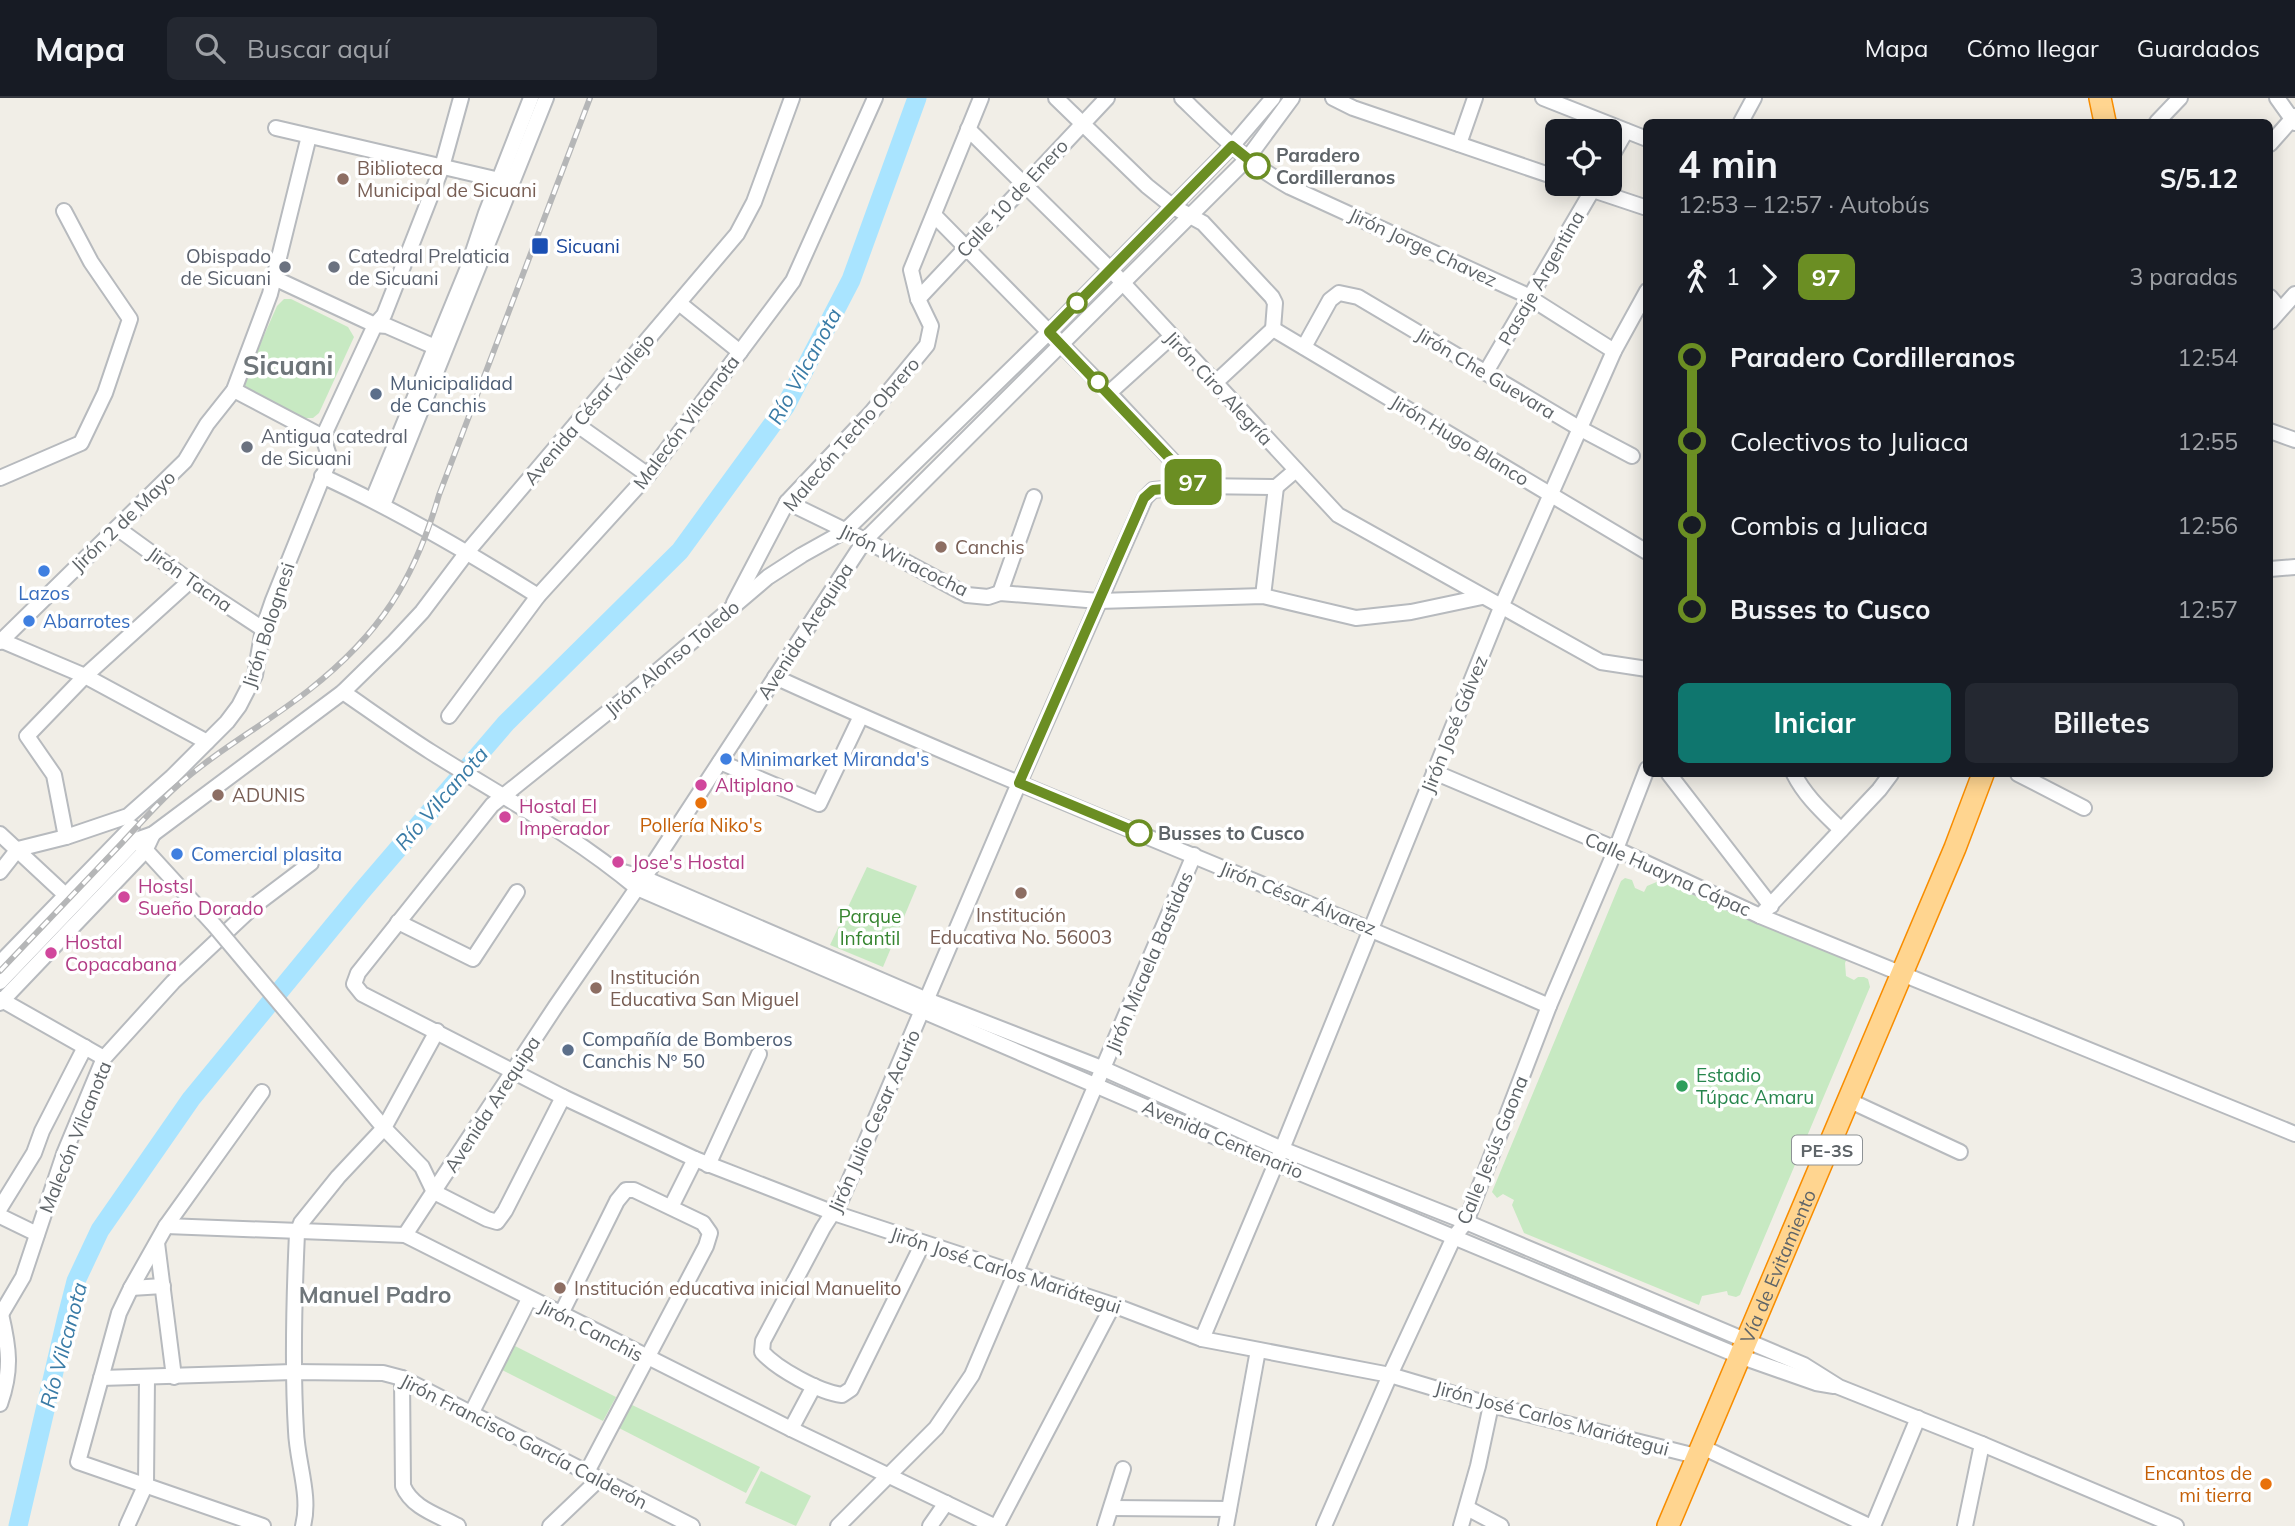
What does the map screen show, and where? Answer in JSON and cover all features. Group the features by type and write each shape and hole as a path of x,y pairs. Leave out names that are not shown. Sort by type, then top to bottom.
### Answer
{"highway":[{"path":"2100,98 2104,119"},
{"name":"Vía de Evitamiento","path":"1671,1525 1698,1451 1902,974 1982,777"}],"street":[{"path":"234,390 323,437 375,325 384,315 442,167 461,98"},
{"path":"378,502 506,181 531,98"},
{"path":"378,502 435,346 506,181 546,98"},
{"name":"Avenida César Vallejo","path":"135,833 153,834 343,692 422,612 468,551 737,234 754,202 792,98"},
{"name":"Malecón Vilcanota","path":"449,716 538,596 648,475 793,281 875,98"},
{"name":"Malecón Techo Obrero","path":"730,610 787,502 871,413 927,345 931,327 918,299 911,270 981,98"},
{"path":"1056,98 1147,186 1172,206 1203,223 1272,297 1275,303 1273,329 1215,383"},
{"name":"Calle 10 de Enero","path":"918,299 1107,98"},
{"name":"Jirón Jorge Chavez","path":"1182,98 1247,159 1290,187 1530,297 1614,351"},
{"name":"Avenida Arequipa","path":"845,531 1049,332 1232,146 1273,98"},
{"name":"Avenida Arequipa","path":"405,1235 641,883 865,540 1247,159 1293,98"},
{"path":"1333,98 1353,108 1545,174"},
{"path":"1459,144 1475,98"},
{"path":"1543,98 1643,137"},
{"path":"1743,119 1754,98"},
{"path":"2160,119 2180,98"},
{"path":"2273,141 2294,119 2277,98"},
{"path":"276,128 506,181"},
{"name":"Jirón Ciro Alegría","path":"968,129 1110,270 1339,515 1482,597 1502,605"},
{"path":"1622,138 1626,131"},
{"name":"Jirón 2 de Mayo","path":"0,641 185,461 207,425 234,390 274,278 309,136"},
{"name":"Pasaje Argentina","path":"1486,372 1589,196"},
{"path":"1617,196 1643,206"},
{"path":"0,478 81,443 105,393 130,319 91,262 64,211"},
{"path":"934,216 1109,393 1196,486"},
{"path":"274,278 375,325 387,326 435,346"},
{"name":"Jirón Che Guevara","path":"1304,347 1330,300 1339,293 1358,297 1579,428 1632,456"},
{"path":"2273,318 2295,294"},
{"name":"Jirón José Gálvez","path":"1202,1339 1502,605 1614,351 1643,298"},
{"path":"2273,301 2280,309"},
{"path":"679,303 740,352"},
{"name":"Jirón Hugo Blanco","path":"1273,329 1643,550"},
{"path":"1109,393 1171,337"},
{"path":"576,424 648,475"},
{"path":"2273,432 2295,440"},
{"name":"Jirón Bolognesi","path":"135,833 239,706 255,675 263,629 330,459 323,437"},
{"path":"1263,596 1276,487 1296,470"},
{"path":"322,476 378,502 468,551 538,596"},
{"name":"Jirón Julio Cesar Acurio","path":"814,1386 770,1361 762,1352 763,1341 841,1200 1144,498 1153,490 1196,486 1276,487"},
{"path":"1000,593 1034,497"},
{"name":"Jirón Wiracocha","path":"787,502 967,595 988,597 1000,593 1099,601 1263,596 1356,618 1411,612 1482,597"},
{"name":"Jirón Tacna","path":"117,528 263,629"},
{"name":"Jirón Alonso Toledo","path":"354,984 358,973 492,805 628,696 768,577 845,531"},
{"path":"2273,569 2295,567"},
{"path":"66,837 54,775 27,736 85,676 190,581"},
{"path":"1502,605 1601,662 1643,668"},
{"path":"0,641 85,676 207,743"},
{"name":"Jirón César Álvarez","path":"775,677 861,716 1371,928 1549,1006"},
{"path":"343,692 429,751 504,795 616,870 641,883 925,1005 1104,1069 1279,1156 1466,1222 1742,1349 1817,1372 1839,1387 2176,1526"},
{"path":"720,762 819,804 861,716"},
{"name":"Calle Huayna Cápac","path":"1434,772 1765,911 1902,974 2295,1134"},
{"name":"Calle Jesús Gaona","path":"1324,1526 1454,1237 1466,1222 1549,1006 1644,777"},
{"path":"1671,777 1765,911 1889,777"},
{"path":"1796,777 1812,801 1841,830"},
{"path":"2024,777 2084,808"},
{"path":"0,872 18,849 66,837 135,833"},
{"path":"0,982 70,900 135,833"},
{"path":"104,1058 1,1001 83,916 135,833"},
{"path":"135,833 384,1128 422,1167 434,1192 497,1222 563,1097"},
{"path":"0,834 70,900 83,916"},
{"name":"Jirón Micaela Bastidas","path":"838,1526 936,1429 972,1375 1194,855"},
{"name":"Malecón Vilcanota","path":"0,1404 5,1390 10,1350 0,1315 23,1277 64,1154 104,1058 173,982 254,906 311,863"},
{"path":"398,922 473,959 517,892"},
{"path":"0,963 70,900"},
{"name":"Jirón José Carlos Mariátegui","path":"354,984 362,994 515,1070 563,1097 702,1162 834,1213 1017,1272 1202,1339 1390,1375 1491,1405 1698,1451 1871,1526"},
{"name":"Avenida Centenario","path":"925,1005 1098,1085 1279,1156 1454,1237 1742,1349"},
{"path":"303,1526 307,1511 297,1445 293,1372 298,1233 302,1223 338,1177 384,1128 437,1031"},
{"path":"0,1208 33,1153 85,1047"},
{"path":"671,1207 702,1162 759,1054"},
{"path":"262,1092 166,1226 131,1289 120,1313 78,1462 263,1526"},
{"path":"1848,1100 1960,1152"},
{"path":"550,1526 593,1485 592,1475 646,1357 706,1246 710,1233 703,1223 634,1190 626,1190 617,1201 561,1314"},
{"path":"0,1216 37,1234"},
{"name":"Jirón Canchis","path":"166,1226 405,1235 792,1429 996,1526"},
{"path":"157,1242 174,1377"},
{"path":"792,1429 814,1386 831,1394 842,1395 850,1389 923,1243"},
{"path":"131,1289 163,1286"},
{"path":"471,1414 530,1299"},
{"path":"996,1526 1113,1305"},
{"path":"1226,1526 1258,1350"},
{"name":"Jirón Francisco García Calderón","path":"101,1378 293,1372 383,1373 402,1378 692,1526"},
{"path":"127,1526 146,1484 148,1378"},
{"path":"402,1378 403,1486 408,1498 416,1504 458,1526"},
{"path":"1461,1526 1491,1405"},
{"path":"1871,1526 1918,1418"},
{"path":"1965,1526 1982,1444"},
{"path":"1105,1526 1123,1469"},
{"path":"930,1526 946,1503"},
{"path":"1112,1508 1228,1509"},
{"path":"1467,1508 1502,1526"}],"green space":[{"path":"284,299 291,299 348,327 354,337 319,413 313,418 304,418 247,389 243,383 277,306"},
{"name":"Parque Infantil","path":"867,867 917,886 883,967 830,945"},
{"name":"Estadio Túpac Amaru","path":"1625,878 1632,880 1635,888 1644,892 1647,886 1659,881 1847,958 1846,976 1854,980 1858,977 1868,979 1870,987 1740,1295 1736,1297 1728,1295 1727,1291 1702,1296 1699,1305 1524,1233 1512,1205 1514,1200 1503,1194 1497,1198 1492,1192 1621,881"},
{"path":"513,1345 616,1397 603,1421 500,1369"},
{"path":"628,1403 760,1467 746,1493 617,1427"},
{"path":"761,1471 811,1496 796,1526 745,1503"}],"waterway":[{"name":"Río Vilcanota","path":"18,1526 76,1281 100,1230 191,1099 361,892 506,723 680,551 785,407 851,280 917,98"}],"railway":[{"path":"0,971 169,794 208,761 293,702 334,669 356,648 391,604 418,554 590,98"}],"bus line":[{"name":"97","path":"1139,833 1019,783 1144,498 1153,490 1196,486 1049,332 1232,146 1257,166"}],"place":[{"name":"Paradero Cordilleranos","path":"1257,166"},
{"name":"Biblioteca Municipal de Sicuani","path":"343,179"},
{"name":"Sicuani","path":"540,246"},
{"name":"Obispado de Sicuani","path":"285,267"},
{"name":"Catedral Prelaticia de Sicuani","path":"334,267"},
{"name":"Municipalidad de Canchis","path":"376,394"},
{"name":"Antigua catedral de Sicuani","path":"247,447"},
{"name":"Canchis","path":"941,547"},
{"name":"Lazos","path":"44,571"},
{"name":"Abarrotes","path":"29,621"},
{"name":"Minimarket Miranda's","path":"726,759"},
{"name":"Altiplano","path":"701,785"},
{"name":"ADUNIS","path":"218,795"},
{"name":"Pollería Niko's","path":"701,803"},
{"name":"Hostal El Imperador","path":"505,817"},
{"name":"Busses to Cusco","path":"1139,833"},
{"name":"Comercial plasita","path":"177,854"},
{"name":"Jose's Hostal","path":"618,862"},
{"name":"Institución Educativa No. 56003","path":"1021,893"},
{"name":"Hostsl Sueño Dorado","path":"124,897"},
{"name":"Hostal Copacabana","path":"51,953"},
{"name":"Institución Educativa San Miguel","path":"596,988"},
{"name":"Compañía de Bomberos Canchis Nº 50","path":"568,1050"},
{"name":"Estadio Túpac Amaru","path":"1682,1086"},
{"name":"Institución educativa inicial Manuelito","path":"560,1288"},
{"name":"Encantos de mi tierra","path":"2266,1484"}],"district":[{"name":"Sicuani","path":"288,365"},
{"name":"Manuel Padro","path":"375,1294"}]}
